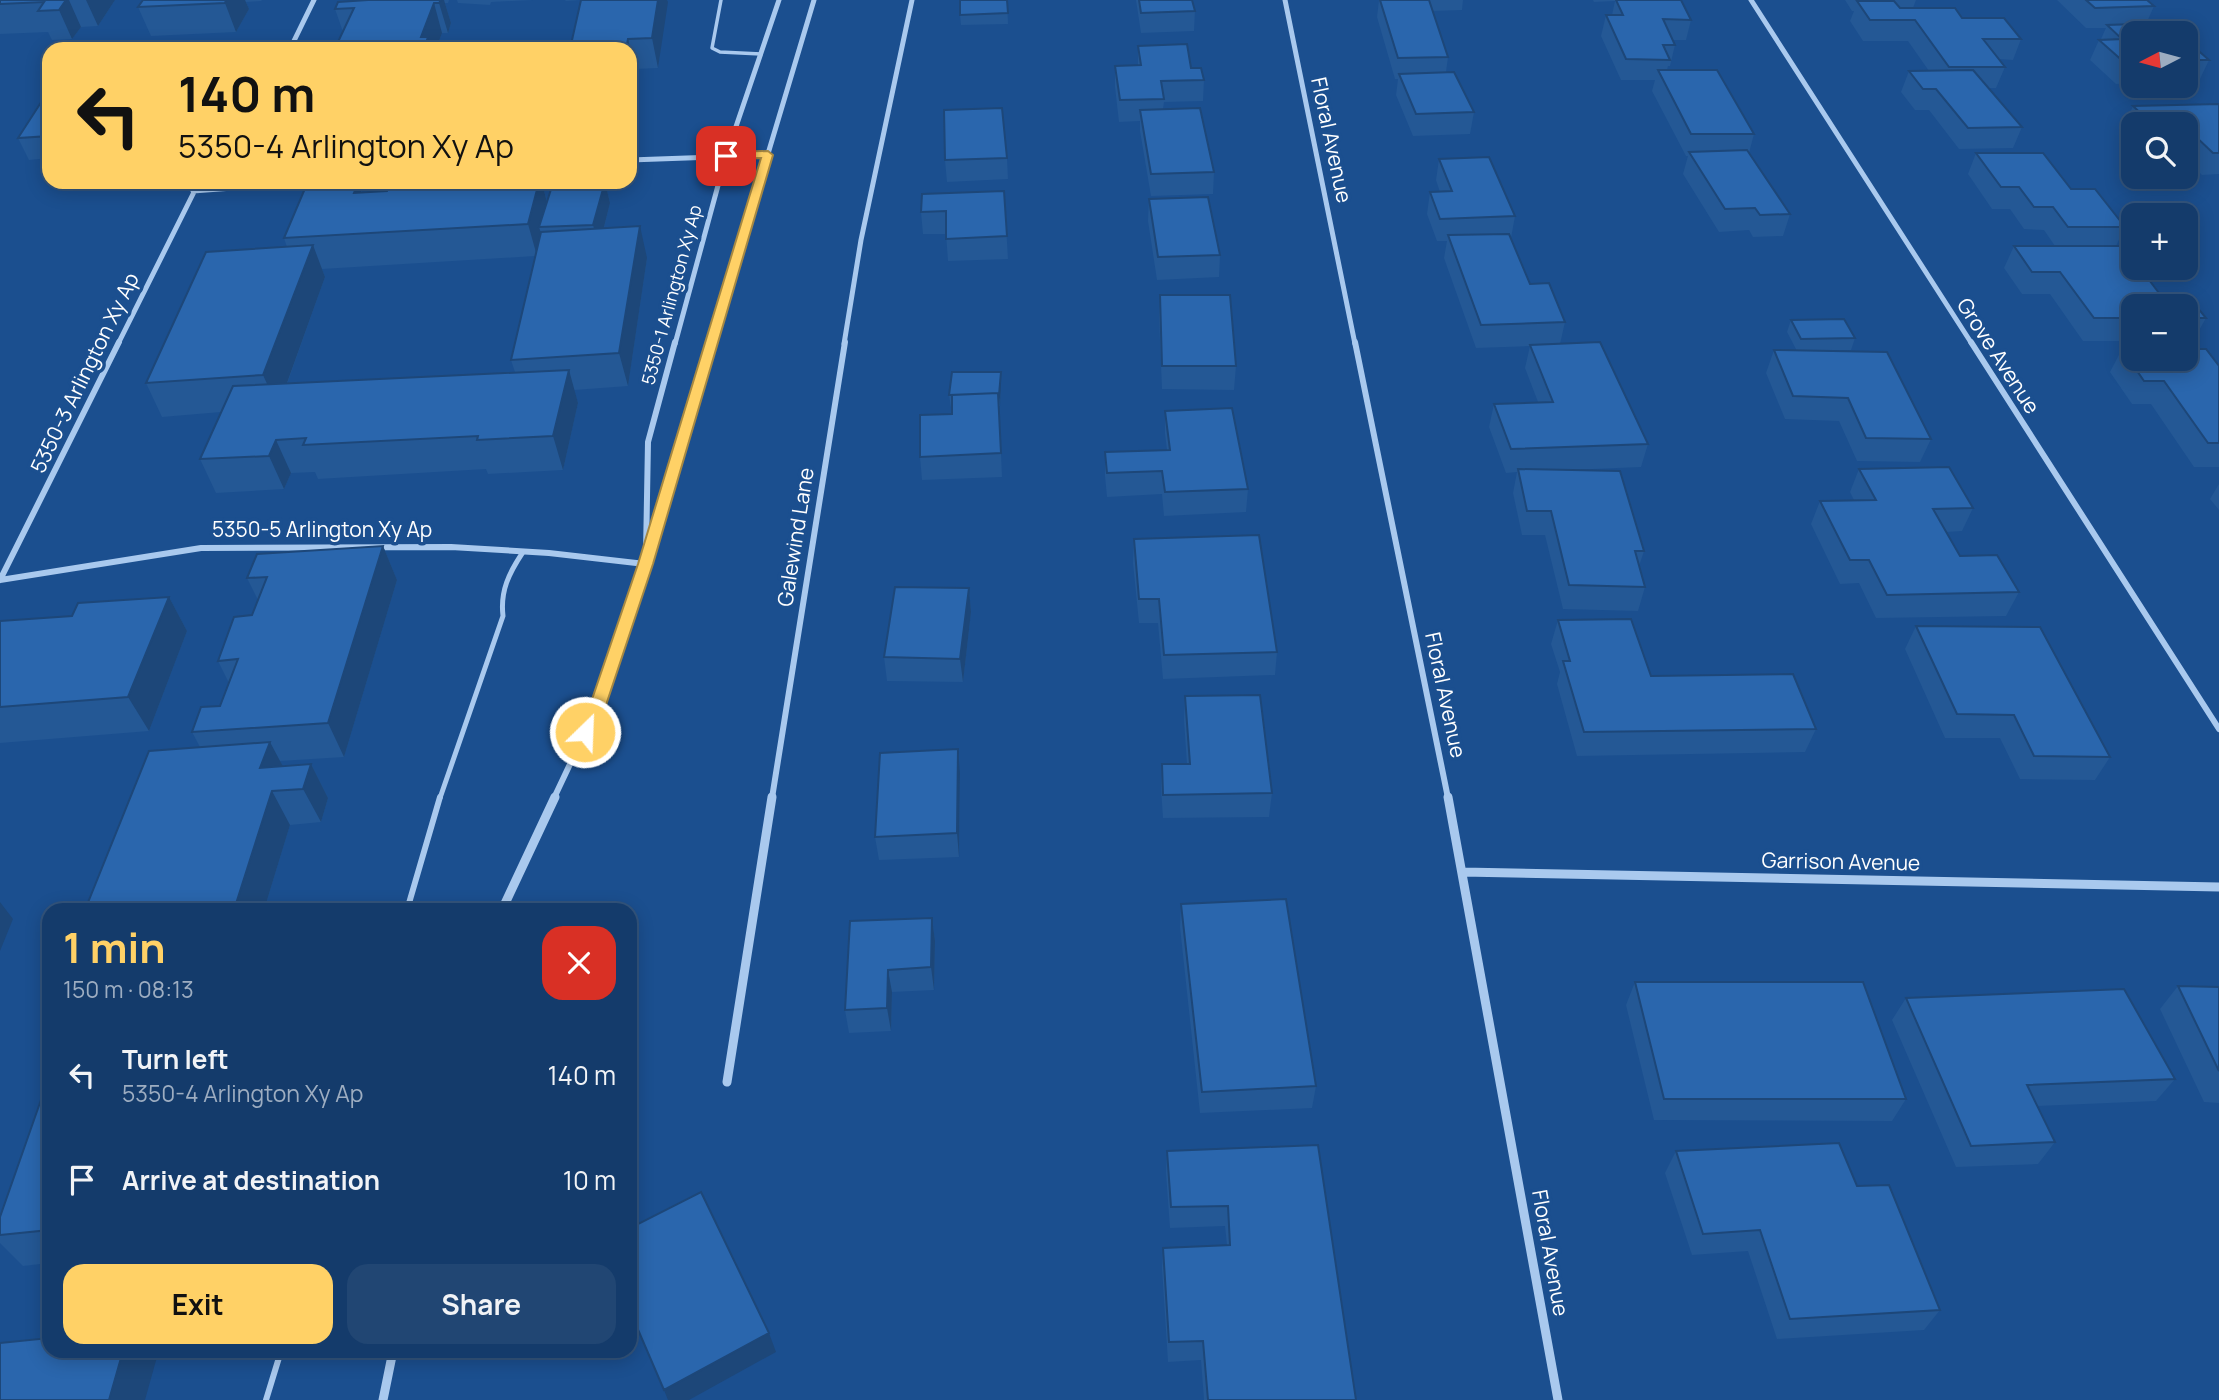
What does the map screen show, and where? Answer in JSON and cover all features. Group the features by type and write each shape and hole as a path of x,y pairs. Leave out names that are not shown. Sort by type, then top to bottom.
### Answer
{"street":[{"path":"293,42 314,0"},
{"name":"5350-1 Arlington Xy Ap","path":"645,564 648,442 726,156 779,0"},
{"name":"5350-1 Arlington Xy Ap","path":"505,903 597,708 645,564 814,0"},
{"name":"Galewind Lane","path":"727,1083 861,240 912,0"},
{"name":"Floral Avenue","path":"1285,0 1463,872 1558,1400"},
{"name":"Grove Avenue","path":"1751,0 2219,730"},
{"path":"637,160 768,155"},
{"path":"193,191 220,189"},
{"name":"5350-3 Arlington Xy Ap","path":"0,580 193,191"},
{"name":"5350-5 Arlington Xy Ap","path":"0,580 201,548 438,547 645,564"},
{"name":"Garrison Avenue","path":"1463,872 2219,887"},
{"path":"383,1400 392,1358"}],"lane":[{"path":"720,0 712,48 720,52 761,54"},
{"path":"409,903 433,817 503,616 500,600 502,588 523,552"},
{"path":"266,1400 279,1358"}],"building":[{"path":"0,0 66,0 59,10 38,11 44,2 0,4"},
{"path":"143,0 226,0 225,3 138,7"},
{"path":"441,0 434,3 421,37 428,37 426,42 338,42 354,8 335,9 338,2"},
{"path":"581,0 658,0 652,38 628,39 627,42 572,42"},
{"path":"960,0 1007,0 1008,13 960,15"},
{"path":"1139,0 1192,0 1195,11 1141,13"},
{"path":"1380,0 1429,0 1448,57 1398,58"},
{"path":"1616,0 1681,0 1691,20 1663,19 1675,45 1663,45 1670,60 1626,59 1606,15 1623,15"},
{"path":"2086,0 2147,0 2154,6 2095,8"},
{"path":"1857,1 1894,1 1900,8 1955,8 1962,18 2004,18 2021,39 1983,39 2005,67 1949,67 1915,20 1870,20"},
{"path":"2107,25 2121,25 2121,38"},
{"path":"2121,39 2121,59 2099,40"},
{"path":"1187,44 1191,68 1201,68 1204,80 1161,81 1164,99 1120,100 1115,66 1141,65 1138,46"},
{"path":"2198,50 2209,60 2198,60"},
{"path":"1658,70 1717,70 1754,134 1691,134"},
{"path":"1973,70 2022,127 1968,128 1936,89 1923,89 1909,71"},
{"path":"1454,72 1474,112 1416,114 1399,74"},
{"path":"42,101 42,136 18,138"},
{"path":"2219,104 2219,153 2213,153 2198,139 2198,112 2139,112 2133,106"},
{"path":"1002,108 1007,158 945,160 944,110"},
{"path":"1200,108 1214,172 1151,174 1140,110"},
{"path":"1747,150 1790,214 1760,215 1755,208 1725,209 1689,152"},
{"path":"1976,153 2043,153 2071,189 2095,189 2121,222 2121,227 2068,227 2053,207 2034,207 2019,187 2001,187"},
{"path":"1489,157 1515,216 1440,219 1430,192 1452,191 1439,159"},
{"path":"305,189 356,189 354,193 537,189 528,224 284,238"},
{"path":"551,189 603,189 593,225 539,227"},
{"path":"1004,191 1007,236 946,239 946,211 921,212 922,194"},
{"path":"1208,197 1220,255 1158,257 1149,199"},
{"path":"640,226 619,353 511,360 541,232"},
{"path":"1509,234 1530,284 1549,283 1565,322 1481,325 1448,235"},
{"path":"313,245 263,375 146,383 206,252"},
{"path":"2014,246 2121,246 2121,280 2149,280 2160,294 2121,294 2121,318 2094,318 2060,272 2032,272"},
{"path":"1160,295 1230,295 1236,366 1162,366"},
{"path":"2198,308 2206,318 2198,318"},
{"path":"1844,319 1855,338 1801,339 1791,320"},
{"path":"1600,342 1648,444 1511,449 1494,404 1553,402 1530,345"},
{"path":"2198,349 2206,349 2219,366 2219,443 2208,443 2164,381 2144,381 2137,371 2198,371"},
{"path":"1774,350 1887,352 1931,439 1866,438 1848,398 1793,396"},
{"path":"569,370 553,436 477,440 478,436 303,445 306,438 276,440 269,456 200,459 233,386"},
{"path":"952,372 1001,372 999,395 949,395"},
{"path":"998,393 1001,453 920,457 920,415 952,414 952,395"},
{"path":"1232,408 1248,489 1165,492 1162,471 1107,473 1105,452 1170,450 1165,411"},
{"path":"1949,467 1973,508 1933,509 1960,556 1997,555 2019,592 1887,595 1869,560 1850,560 1820,501 1876,500 1859,469"},
{"path":"1518,469 1620,471 1644,551 1635,551 1645,587 1569,585 1551,511 1527,511"},
{"path":"1259,535 1277,652 1164,655 1159,599 1139,599 1134,539"},
{"path":"383,546 328,723 192,732 201,707 220,706 238,659 218,661 234,617 252,615 267,577 247,578 257,554"},
{"path":"895,587 969,588 960,659 884,657"},
{"path":"169,597 128,697 0,707 0,621 72,616 78,603"},
{"path":"1631,619 1651,676 1793,674 1816,729 1584,732 1563,661 1570,661 1558,620"},
{"path":"1916,626 2040,627 2110,757 2034,756 2014,715 1957,714"},
{"path":"1260,695 1272,793 1163,795 1162,764 1190,764 1185,696"},
{"path":"270,742 260,768 311,764 303,789 272,791 236,903 88,903 149,751"},
{"path":"958,749 957,833 875,837 880,753"},
{"path":"1286,899 1316,1086 1202,1092 1181,904"},
{"path":"932,918 931,967 888,970 887,1008 845,1010 850,921"},
{"path":"1635,982 1863,982 1906,1099 1664,1099"},
{"path":"2178,986 2219,987 2219,1071"},
{"path":"2124,989 2175,1079 2027,1085 2055,1142 1971,1146 1906,998"},
{"path":"42,1097 42,1231 0,1235 0,1217"},
{"path":"1839,1143 1857,1186 1889,1185 1940,1310 1790,1319 1760,1230 1703,1234 1676,1151"},
{"path":"1318,1145 1356,1400 1208,1400 1203,1341 1169,1342 1163,1248 1230,1245 1228,1206 1171,1207 1167,1151"},
{"path":"701,1192 769,1333 664,1390 637,1327 637,1224"},
{"path":"42,1339 42,1358 121,1358 109,1400 0,1400 0,1343"}],"route":[{"path":"585,732 597,708 645,564 768,155 726,156"}]}
